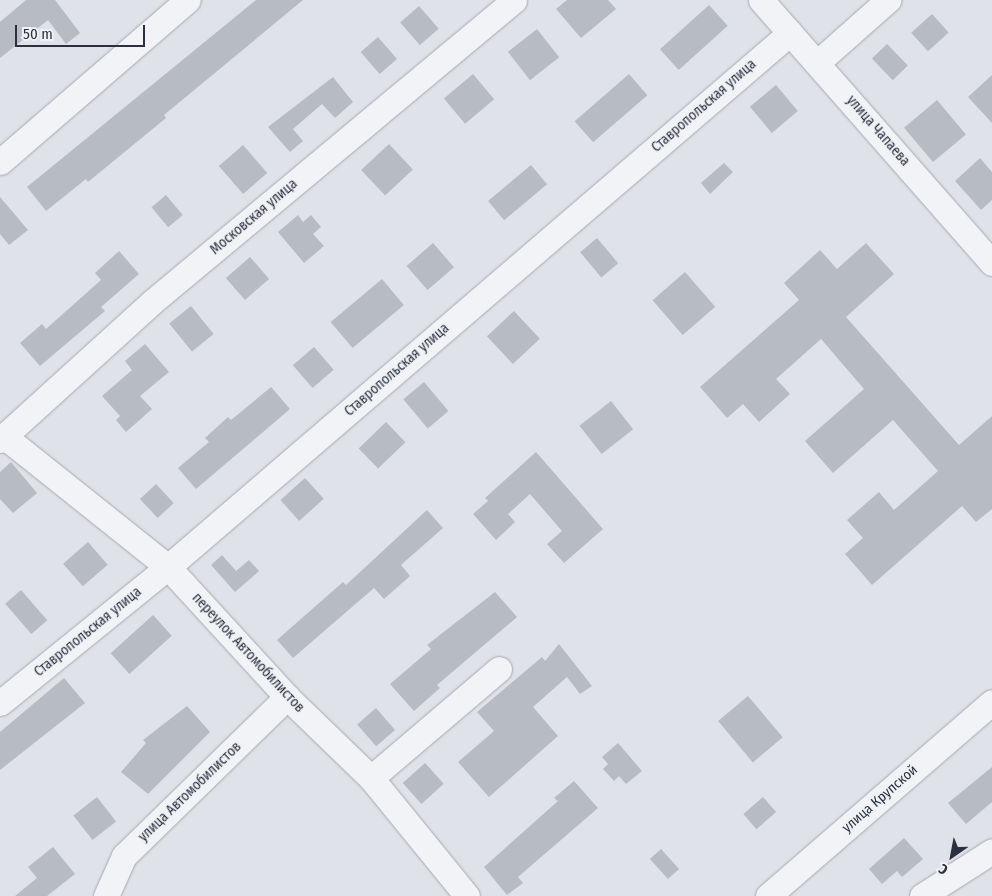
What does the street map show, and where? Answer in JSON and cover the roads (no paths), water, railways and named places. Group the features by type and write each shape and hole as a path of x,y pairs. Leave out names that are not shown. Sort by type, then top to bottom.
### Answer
{"street":[{"path":"0,162 188,0"},
{"name":"Московская улица","path":"2,438 152,302 514,0"},
{"name":"улица Чапаева","path":"761,0 818,62 992,263"},
{"path":"818,62 888,0"},
{"name":"Ставропольская улица","path":"0,703 168,567 790,33"},
{"name":"переулок Автомобилистов","path":"2,438 168,567 287,697 371,778 467,896"},
{"path":"371,778 499,669"},
{"name":"улица Автомобилистов","path":"106,896 124,856 287,697"},
{"name":"улица Крупской","path":"768,896 992,702"},
{"path":"922,896 992,851"}]}
